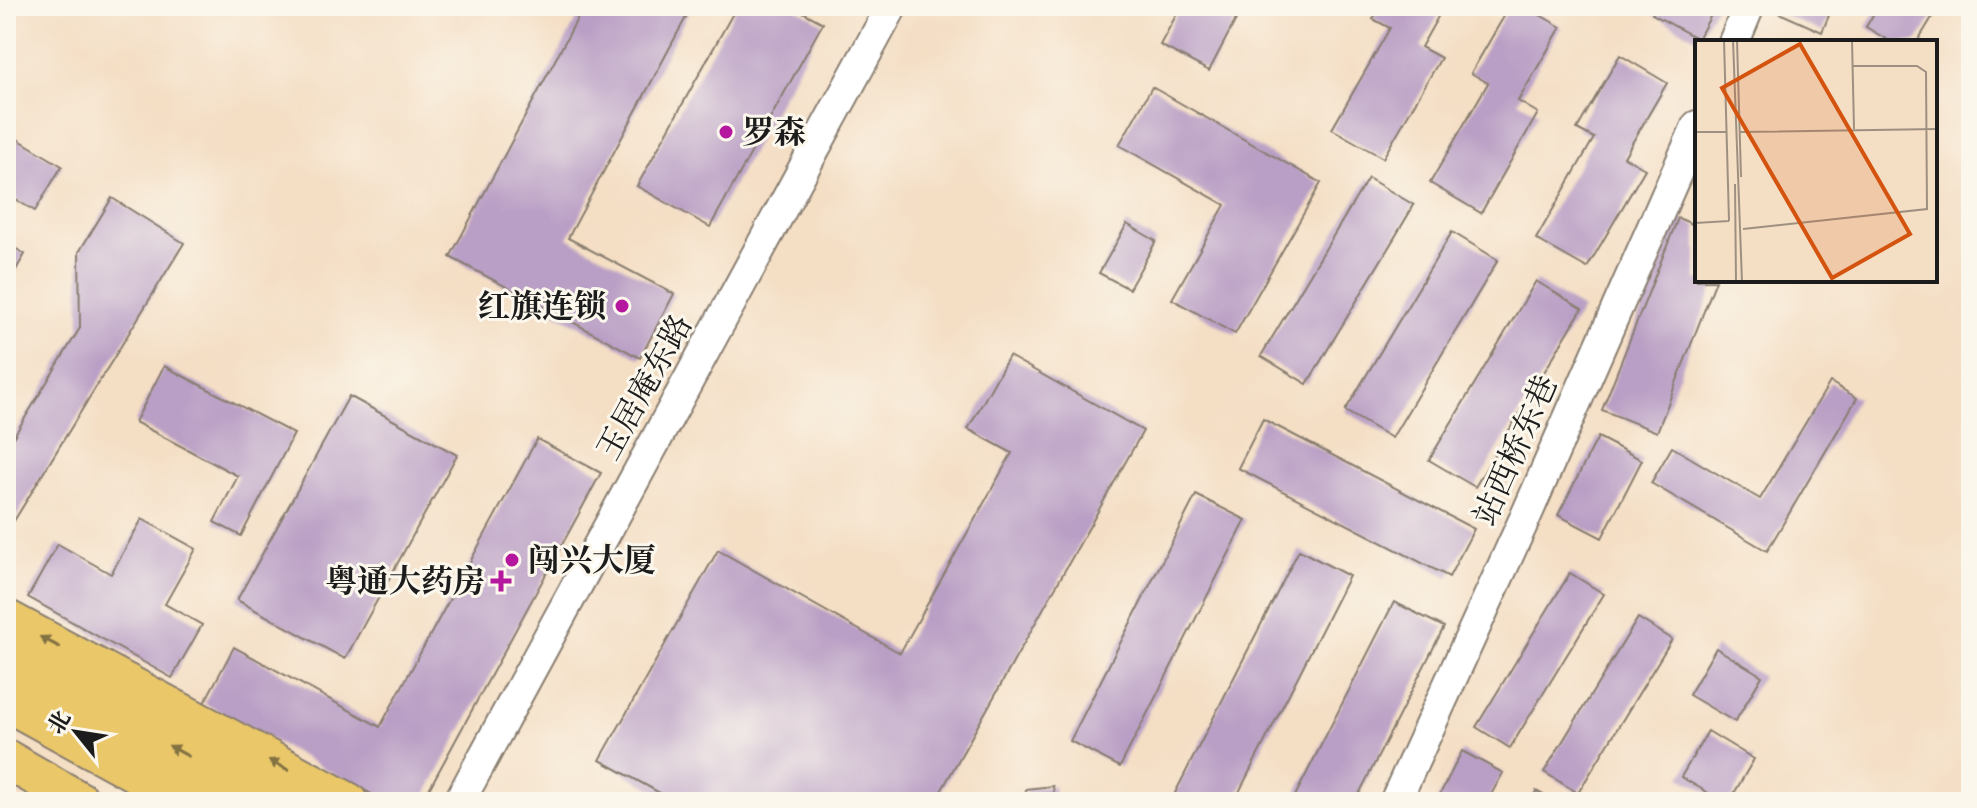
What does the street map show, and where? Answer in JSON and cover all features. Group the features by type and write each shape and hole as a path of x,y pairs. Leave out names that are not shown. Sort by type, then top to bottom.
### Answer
{"highway":[{"path":"6,655 272,802"},
{"path":"6,698 195,802"}],"main road":[{"path":"6,619 348,802"},
{"path":"6,759 81,802"}],"street":[{"name":"玉居庵东路","path":"459,802 892,6"},
{"path":"1735,40 1749,6"},
{"name":"站西桥东巷","path":"1395,802 1525,518 1695,131"}],"building":[{"path":"584,6 692,6 568,238 674,294 640,358 450,257"},
{"path":"737,6 792,6 823,23 710,227 637,186"},
{"path":"1181,6 1243,6 1209,71 1160,45"},
{"path":"1381,6 1444,6 1421,47 1441,58 1383,158 1332,129 1390,28 1373,19"},
{"path":"1510,6 1524,6 1561,27 1518,101 1538,113 1481,213 1430,183 1488,83 1471,73"},
{"path":"1657,6 1716,6 1698,39 1652,14"},
{"path":"1779,6 1833,6 1822,32 1777,12"},
{"path":"1878,6 1939,6 1918,40 1888,40 1866,27"},
{"path":"1620,55 1667,83 1624,157 1645,169 1587,268 1536,239 1594,138 1577,129"},
{"path":"1152,87 1321,183 1235,334 1172,299 1225,205 1119,145"},
{"path":"6,132 62,166 35,211 6,194"},
{"path":"1368,178 1414,205 1307,384 1261,356"},
{"path":"112,198 184,243 6,534 6,449 80,328 79,252"},
{"path":"1678,218 1695,225 1695,282 1715,282 1657,432 1602,410"},
{"path":"1127,224 1156,241 1129,289 1099,273"},
{"path":"1452,232 1498,260 1392,438 1345,411"},
{"path":"6,243 25,254 6,287"},
{"path":"1536,281 1582,309 1475,487 1429,460"},
{"path":"1009,356 1143,431 935,802 676,802 600,760 718,550 900,653 1012,453 968,429"},
{"path":"164,366 294,434 241,536 214,522 238,476 135,422"},
{"path":"1830,382 1857,398 1767,551 1651,483 1672,447 1760,499"},
{"path":"349,396 457,455 345,659 237,600"},
{"path":"1263,419 1474,529 1449,577 1238,468"},
{"path":"1598,437 1642,460 1602,538 1558,515"},
{"name":"闯兴大厦","path":"537,439 601,473 422,802 386,802 204,703 234,647 380,727"},
{"path":"1196,495 1246,520 1120,767 1070,741"},
{"path":"142,519 196,549 165,604 202,625 172,678 28,597 58,544 111,574"},
{"path":"1299,550 1349,576 1234,802 1184,802 1173,797"},
{"path":"1570,573 1604,594 1510,748 1476,727"},
{"path":"1394,602 1444,627 1355,802 1292,802"},
{"path":"1638,618 1672,639 1578,793 1544,772"},
{"path":"1716,648 1762,676 1735,722 1689,695"},
{"path":"1708,731 1754,759 1729,802 1681,777"},
{"path":"1462,751 1503,773 1487,802 1436,802"},
{"path":"1053,786 1055,802 1025,802 1026,789"},
{"path":"1536,791 1556,802 1530,802"}],"place":[{"name":"罗森","path":"726,132"},
{"name":"红旗连锁","path":"622,306"},
{"name":"闯兴大厦","path":"512,560"},
{"name":"粤通大药房","path":"501,581"}]}
